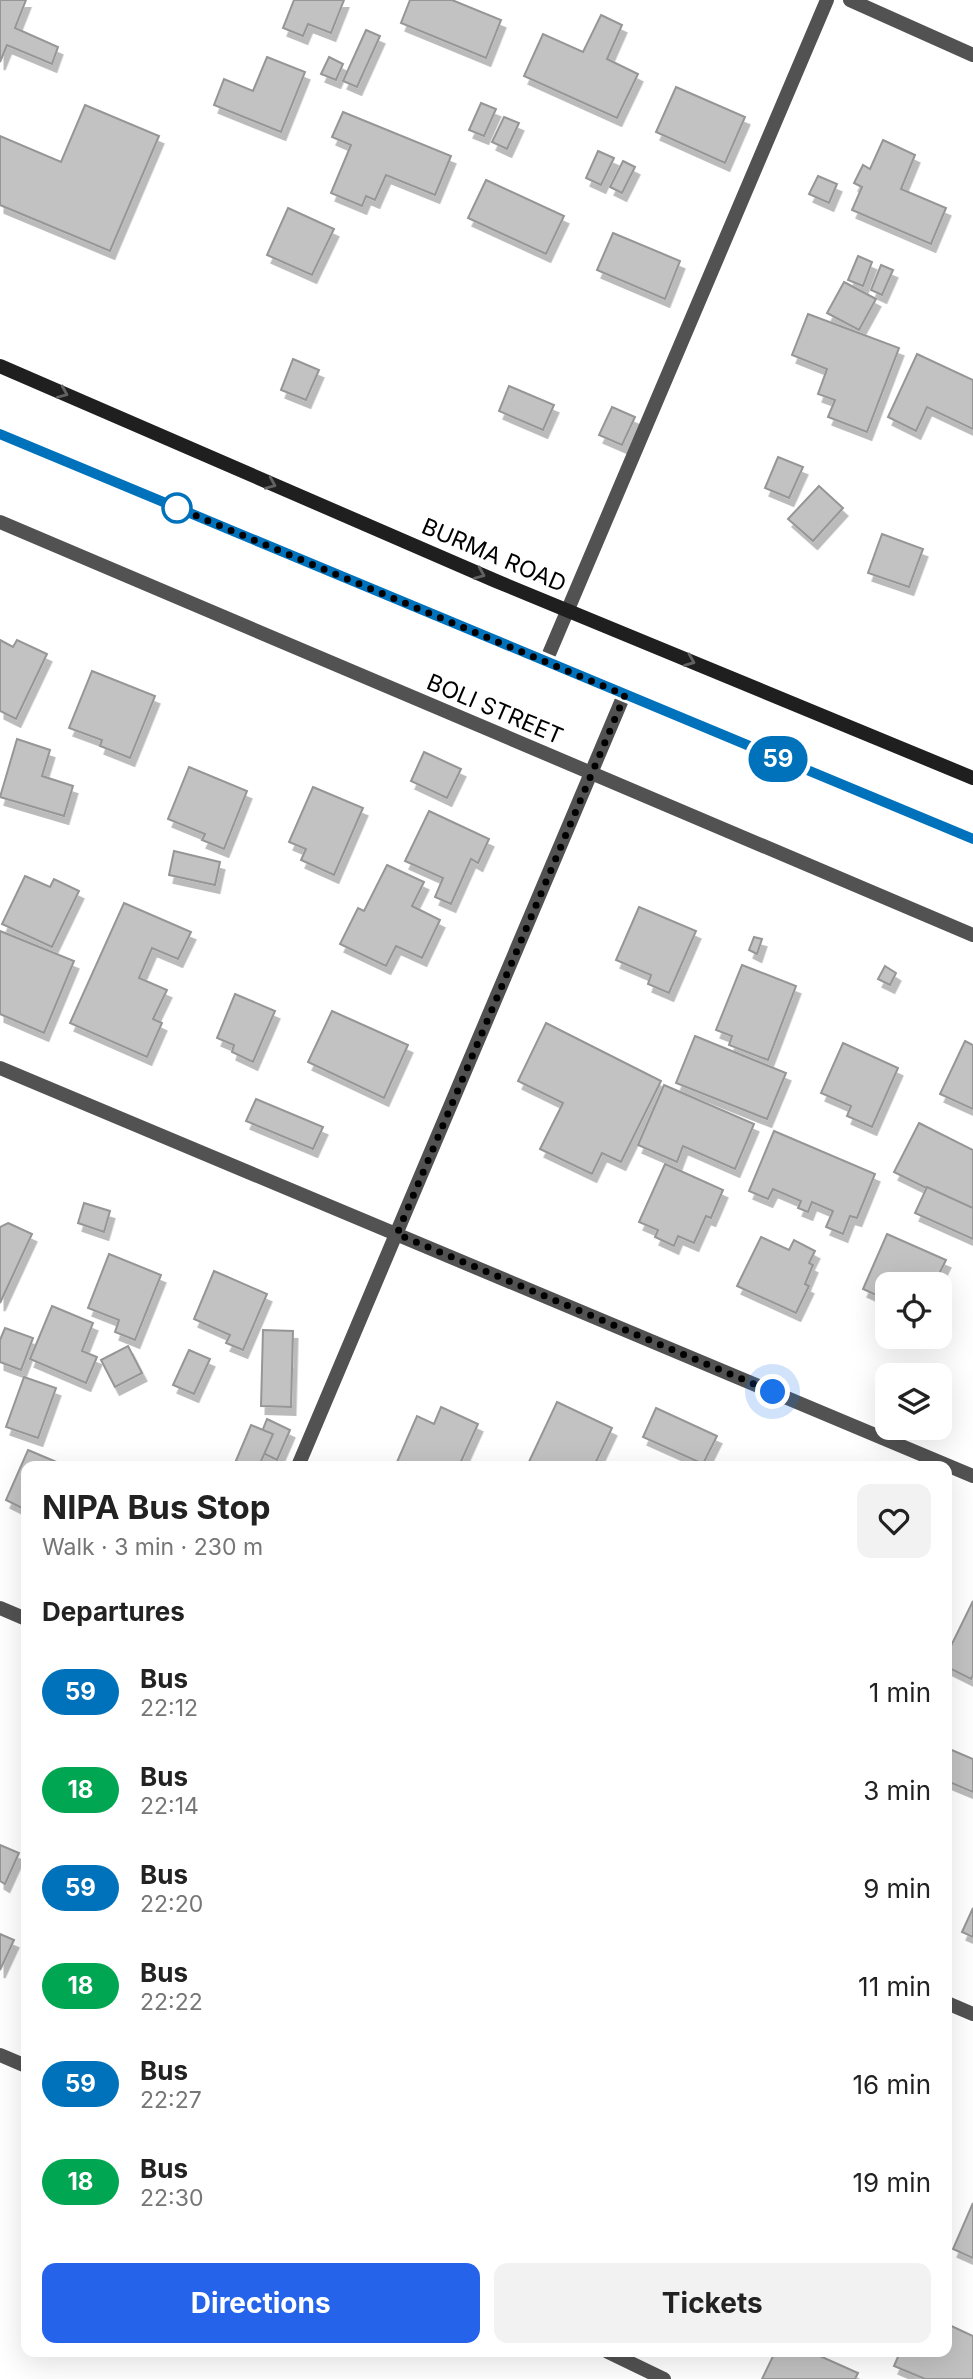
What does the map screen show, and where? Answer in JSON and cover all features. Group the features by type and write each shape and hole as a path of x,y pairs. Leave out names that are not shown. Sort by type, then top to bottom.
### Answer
{"main road":[{"name":"BURMA ROAD","path":"0,366 566,610 973,778"},
{"path":"0,434 973,839"}],"street":[{"path":"546,661 827,0"},
{"path":"850,0 973,55"},
{"name":"BOLI STREET","path":"0,522 973,935"},
{"path":"300,1461 625,695"},
{"path":"0,1068 937,1461"},
{"path":"952,1467 973,1476"},
{"path":"0,1608 21,1617"},
{"path":"952,2005 973,2014"},
{"path":"0,2055 21,2064"},
{"path":"618,2357 664,2379"}],"building":[{"path":"0,0 26,0 15,28 58,47 52,64 7,45 0,62"},
{"path":"294,0 344,0 331,33 308,24 303,36 283,28"},
{"path":"410,0 452,0 501,20 486,58 401,23"},
{"path":"601,15 622,25 607,59 638,74 617,118 524,76 543,34 583,52"},
{"path":"366,30 380,36 357,87 343,81"},
{"path":"267,57 305,72 281,132 214,105 224,79 253,91"},
{"path":"329,57 343,64 336,80 321,74"},
{"path":"676,87 745,117 725,163 656,132"},
{"path":"481,103 496,109 484,136 469,130"},
{"path":"85,105 159,136 110,251 0,205 0,136 61,162"},
{"path":"343,112 451,156 435,195 386,175 375,200 366,196 362,206 331,193 351,145 332,137"},
{"path":"504,117 519,123 507,149 492,142"},
{"path":"883,140 915,155 901,189 946,208 931,244 852,210 862,187 854,183 863,165 870,169"},
{"path":"598,151 614,158 601,185 586,178"},
{"path":"623,161 635,167 622,193 610,187"},
{"path":"818,176 837,184 829,203 809,194"},
{"path":"486,180 564,216 546,254 468,218"},
{"path":"288,208 334,229 312,275 267,255"},
{"path":"613,233 680,261 665,299 597,270"},
{"path":"858,256 872,262 863,286 848,280"},
{"path":"881,265 893,270 882,295 871,290"},
{"path":"844,282 876,299 859,330 827,313"},
{"path":"808,314 899,348 867,432 828,417 835,400 818,394 827,369 792,355"},
{"path":"917,354 973,380 973,429 927,407 916,431 888,417"},
{"path":"293,359 319,370 306,400 281,390"},
{"path":"509,386 554,405 543,430 499,411"},
{"path":"612,407 635,417 622,445 599,435"},
{"path":"778,457 803,467 789,498 765,488"},
{"path":"819,486 843,508 813,541 788,519"},
{"path":"882,534 923,549 909,587 868,573"},
{"path":"0,640 13,647 17,640 47,654 16,719 0,711"},
{"path":"92,671 155,696 130,758 100,746 102,740 69,728"},
{"path":"17,739 50,750 42,776 73,786 64,816 0,797"},
{"path":"424,752 461,769 447,798 411,781"},
{"path":"189,767 247,791 224,849 202,840 205,834 168,819"},
{"path":"313,787 363,808 334,875 301,860 306,849 289,842"},
{"path":"429,811 489,839 478,863 471,859 451,904 435,897 443,878 405,861"},
{"path":"174,851 220,862 215,885 169,875"},
{"path":"387,865 424,882 412,906 440,920 422,958 396,946 386,966 340,944 358,908 364,911"},
{"path":"25,876 50,887 54,879 79,891 52,947 2,924"},
{"path":"124,903 191,932 178,959 152,948 139,978 167,990 153,1019 162,1023 147,1057 70,1023"},
{"path":"639,907 696,931 669,993 648,984 651,975 616,960"},
{"path":"0,931 74,961 44,1033 0,1014"},
{"path":"754,937 762,939 757,954 749,950"},
{"path":"742,965 796,986 768,1060 729,1045 732,1036 716,1030"},
{"path":"885,966 896,973 890,985 878,979"},
{"path":"235,994 275,1011 253,1062 232,1052 234,1045 217,1038"},
{"path":"332,1011 408,1045 384,1098 308,1062"},
{"path":"546,1023 661,1081 621,1162 602,1153 592,1174 540,1149 563,1103 518,1081"},
{"path":"695,1036 786,1073 767,1119 676,1083"},
{"path":"965,1041 973,1045 973,1109 940,1094"},
{"path":"843,1043 898,1068 872,1127 847,1116 851,1106 821,1093"},
{"path":"664,1085 754,1124 735,1169 683,1146 677,1162 638,1145"},
{"path":"256,1099 323,1127 313,1149 246,1121"},
{"path":"919,1123 973,1150 973,1211 894,1172"},
{"path":"774,1131 875,1174 857,1218 850,1216 843,1234 826,1227 833,1211 812,1202 808,1212 798,1208 801,1201 773,1189 768,1199 749,1191"},
{"path":"665,1164 723,1190 711,1218 706,1216 694,1243 678,1236 674,1246 655,1237 658,1230 639,1222"},
{"path":"927,1187 973,1208 973,1239 915,1213"},
{"path":"84,1203 110,1211 104,1232 78,1223"},
{"path":"8,1223 32,1234 0,1303 0,1227"},
{"path":"887,1234 946,1260 940,1272 875,1272 875,1294 863,1289"},
{"path":"761,1237 789,1250 794,1240 815,1251 809,1263 813,1265 805,1284 809,1286 796,1313 737,1286"},
{"path":"109,1254 161,1275 135,1340 115,1332 119,1320 88,1308"},
{"path":"214,1271 267,1294 243,1350 226,1343 230,1335 194,1319"},
{"path":"52,1306 93,1323 82,1351 97,1357 86,1383 30,1359"},
{"path":"5,1328 33,1338 21,1370 0,1362 0,1340"},
{"path":"263,1330 293,1331 291,1407 261,1406"},
{"path":"128,1346 142,1373 115,1387 101,1360"},
{"path":"189,1350 210,1359 194,1394 173,1385"},
{"path":"24,1377 56,1388 38,1438 6,1427"},
{"path":"557,1402 612,1428 596,1461 529,1461"},
{"path":"441,1407 478,1424 461,1461 397,1461 417,1416 434,1424"},
{"path":"656,1408 717,1436 704,1461 696,1461 643,1437"},
{"path":"267,1419 290,1430 277,1460 255,1449"},
{"path":"251,1425 273,1434 261,1461 236,1461"},
{"path":"28,1450 54,1461 23,1461"},
{"path":"21,1466 21,1508 6,1500"},
{"path":"973,1601 971,1679 952,1670 952,1644"},
{"path":"952,1750 973,1759 973,1792 952,1783"},
{"path":"0,1845 19,1853 5,1884 0,1881"},
{"path":"973,1908 973,1937 962,1932"},
{"path":"0,1934 14,1940 0,1970"},
{"path":"973,2203 973,2258 953,2249"},
{"path":"952,2326 973,2336 973,2379 925,2379 894,2366 898,2357 952,2357"},
{"path":"773,2357 822,2357 858,2373 855,2379 762,2379"}],"bus line":[{"name":"59","path":"0,434 973,839"}],"route":[{"path":"177,508 175,507 625,695 397,1234 773,1392"}]}
